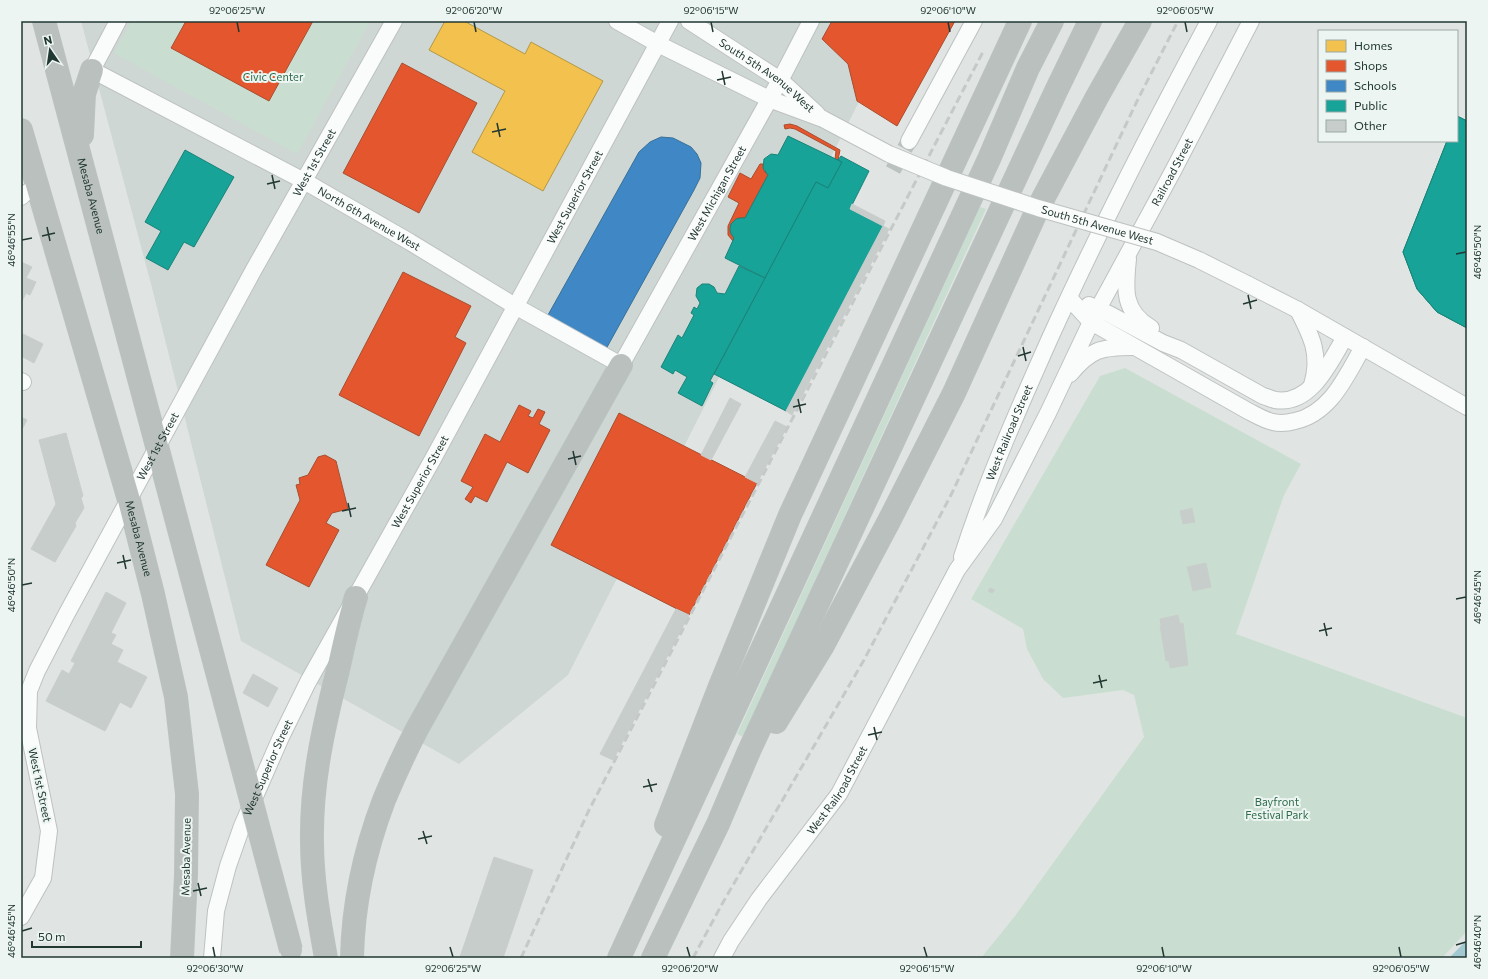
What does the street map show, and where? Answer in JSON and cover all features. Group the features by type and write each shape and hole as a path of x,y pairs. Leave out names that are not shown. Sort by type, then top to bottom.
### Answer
{"highway":[{"name":"Mesaba Avenue","path":"44,21 84,164 157,448 292,954"},
{"path":"635,923 657,847 720,686 790,515 1020,21"},
{"path":"619,958 989,159 1028,68 1052,21"},
{"path":"653,958 732,793 749,751 1090,21"},
{"path":"1097,97 1128,21"},
{"path":"732,793 822,647 889,522 954,393 1038,208 1097,97 1140,21"},
{"path":"84,164 82,126 84,94 92,70"},
{"name":"Mesaba Avenue","path":"21,130 29,192 129,500 153,594 178,709 187,794 186,875 182,958"},
{"path":"352,958 357,904 363,869 383,802 397,769 421,722 621,365"},
{"path":"326,958 313,875 313,803 322,739 348,624 356,598"}],"street":[{"path":"92,70 118,21"},
{"name":"West 1st Street","path":"21,917 43,878 49,831 28,728 29,691 37,671 253,271 394,21"},
{"name":"South 5th Avenue West","path":"618,21 658,44 769,99 823,119 889,154 946,178 1038,208 1157,242 1199,260 1298,310 1467,407"},
{"name":"West Superior Street","path":"212,958 216,911 228,866 242,826 281,737 308,682 434,457 670,21"},
{"name":"South 5th Avenue West","path":"689,21 780,80 823,119"},
{"name":"West Michigan Street","path":"621,365 780,80 811,21"},
{"path":"909,141 974,21"},
{"path":"1209,21 1174,85 1069,298 1095,315 1134,346 1262,418 1275,422 1287,423 1301,420 1311,416 1321,409 1331,399 1364,347"},
{"name":"Railroad Street","path":"1095,315 1252,21"},
{"name":"North 6th Avenue West","path":"92,70 304,181 410,242 515,306 621,365"},
{"path":"1129,251 1126,286 1127,297 1131,309 1136,317 1144,324 1166,337 1181,350"},
{"name":"West Railroad Street","path":"957,570 978,506 1020,405 1069,298"},
{"path":"1298,310 1309,331 1316,354 1315,375 1312,387"},
{"path":"1095,315 1181,350 1263,396 1275,400 1294,399 1312,387 1328,367 1345,337"},
{"name":"West Railroad Street","path":"722,958 731,941 759,899 839,794 957,570 994,519 1095,315"},
{"path":"1061,385 1082,361 1098,350 1113,347 1134,346"}],"shaded area":[{"path":"81,21 900,21 568,675 459,764 241,641 151,284"}],"green space":[{"name":"Civic Center","path":"132,21 370,21 297,154 114,53"},
{"path":"980,207 986,209 743,737 737,734"},
{"name":"Bayfront Festival Park","path":"1125,368 1301,464 1284,495 1236,634 1467,718 1467,933 1444,958 981,958 1015,916 1144,737 1134,695 1123,690 1063,698 1043,679 1027,649 1023,629 971,599 1100,376"}],"water":[{"path":"1467,933 1467,958 1444,958"}],"pier":[{"path":"1467,931 1467,940 1449,958 1442,958"}],"building: Homes":[{"path":"445,21 464,21 525,54 531,42 603,81 543,191 472,152 505,91 429,50"}],"building: Shops":[{"path":"186,21 313,21 269,101 171,48"},
{"path":"832,21 955,21 897,126 857,101 848,64 822,39"},
{"path":"402,63 477,103 419,213 343,173"},
{"path":"790,124 797,126 840,150 838,160 835,159 836,151 795,129 785,129 784,125"},
{"path":"760,164 763,164 764,171 768,175 745,218 738,218 731,224 730,231 734,238 733,241 728,235 728,226 739,203 728,197 740,173 751,179"},
{"path":"403,272 471,306 455,337 466,343 419,436 339,395"},
{"path":"519,405 531,411 528,416 533,418 538,409 545,412 539,424 550,430 528,473 507,462 487,502 475,496 471,503 465,499 473,487 461,481 485,434 500,442"},
{"path":"619,413 757,483 689,615 551,545"},
{"path":"325,455 336,461 348,509 332,513 326,523 339,530 309,587 266,565 300,500 296,485 300,484 299,478 308,475 318,457"}],"building: Schools":[{"path":"661,137 673,138 691,147 697,154 701,163 700,178 606,349 548,315 639,152 650,142"}],"building: Public":[{"path":"1458,116 1467,121 1467,328 1437,312 1417,289 1403,252 1447,142 1458,142"},
{"path":"1458,116 1467,121 1467,328 1437,312 1417,289 1403,252 1447,142 1458,142"},
{"path":"788,136 842,162 828,188 816,182 765,278 725,258 734,238 731,234 731,224 736,219 745,218 768,175 763,168 764,159 771,154 778,155"},
{"path":"185,150 234,177 194,247 184,242 168,270 146,258 161,231 145,222"},
{"path":"841,156 869,171 850,209 883,226 786,411 714,374 816,182 828,188 842,162 838,160"},
{"path":"739,266 765,278 710,381 713,383 702,406 678,393 687,377 675,370 673,374 661,367 678,335 682,338 694,315 691,313 694,307 697,309 700,303 696,296 697,288 702,284 709,284 714,287 717,293 725,294"}],"building: Other":[{"path":"852,204 885,221 883,226 850,209"},
{"path":"883,226 889,229 792,415 786,411"},
{"path":"21,262 32,267 26,278 36,282 30,295 26,293 21,303"},
{"path":"23,334 43,344 34,363 21,356 21,337"},
{"path":"730,398 741,404 711,460 701,455"},
{"path":"21,417 27,420 21,431"},
{"path":"775,421 787,427 757,483 745,477"},
{"path":"66,433 83,496 81,498 84,508 75,523 76,526 55,562 31,549 56,504 39,440"},
{"path":"1192,508 1195,522 1183,524 1180,511"},
{"path":"1206,563 1211,587 1193,591 1187,567"},
{"path":"990,588 995,590 992,593 988,591"},
{"path":"106,592 126,603 111,633 116,635 111,644 123,650 117,662 147,677 131,708 120,702 105,731 46,701 62,670 69,674 75,663 71,661"},
{"path":"676,609 689,615 613,760 600,754"},
{"path":"1178,615 1180,624 1183,623 1188,665 1170,668 1169,661 1166,661 1160,619"},
{"path":"253,674 278,688 268,707 243,693"},
{"path":"494,857 533,870 503,958 460,957"}],"tunnel":[{"path":"893,170 909,141"}],"railway":[{"path":"693,958 722,904 864,660 951,495 1138,99 1178,21"},
{"path":"521,958 589,810 984,50"}]}
